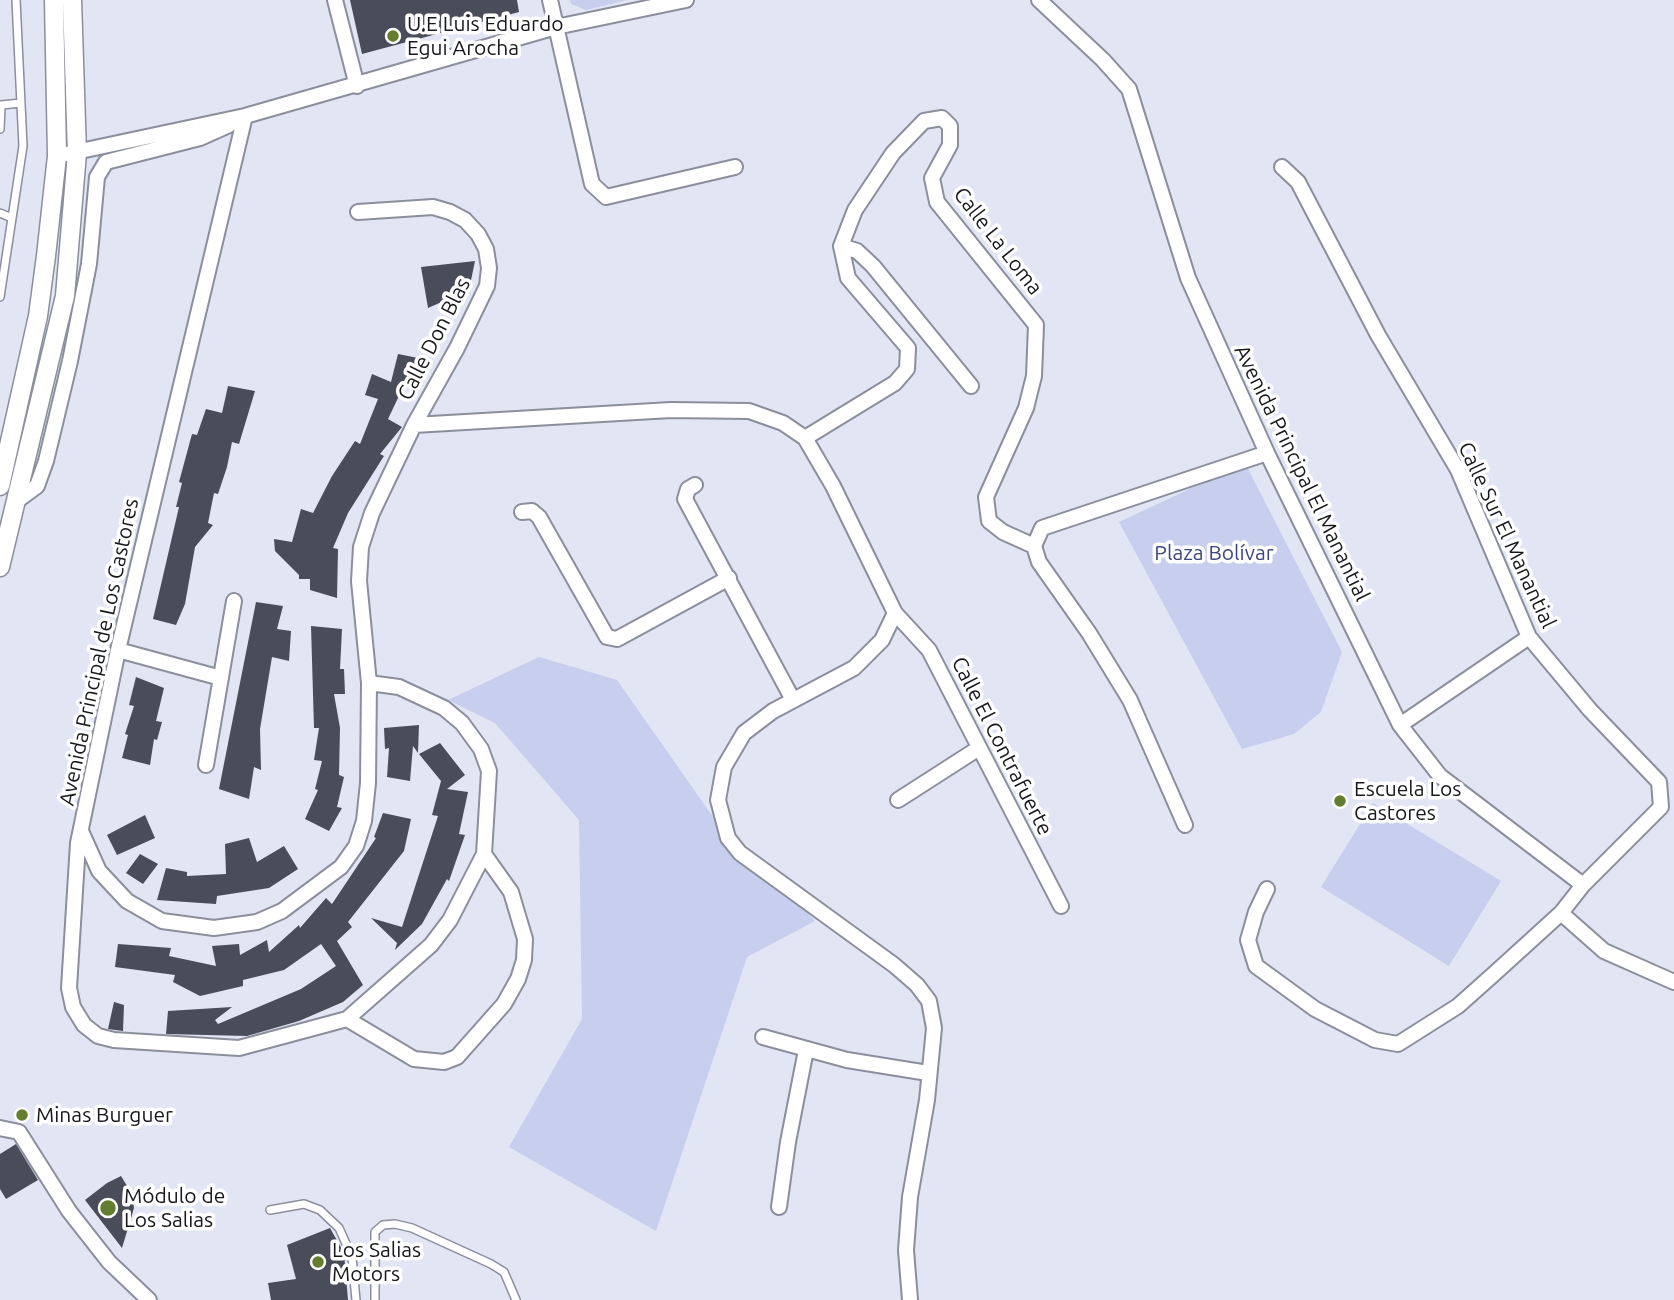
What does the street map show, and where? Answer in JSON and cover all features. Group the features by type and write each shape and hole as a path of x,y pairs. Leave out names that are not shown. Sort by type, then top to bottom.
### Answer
{"street":[{"path":"0,486 38,316 57,156 54,0"},
{"path":"0,567 65,296 77,153 72,0"},
{"path":"335,0 357,86"},
{"path":"550,0 592,184 606,197 735,167"},
{"path":"57,156 245,116 556,27 685,0"},
{"name":"Avenida Principal El Manantial","path":"1039,0 1103,60 1129,89 1188,278 1267,453 1400,725 1440,776 1583,885"},
{"path":"18,500 37,486 46,461 71,360 89,264 97,177 106,162 200,138 220,131 245,116"},
{"name":"Avenida Principal de Los Castores","path":"245,116 118,650 81,831 99,871 114,889 145,913 162,920 214,928 257,922 282,911 341,867 356,846 364,821 369,783 369,683 359,581 361,547 372,513 414,425"},
{"name":"Calle La Loma","path":"841,246 855,209 893,153 924,121 942,118 950,126 950,145 932,178 937,202 1036,325 1034,376 1026,408 986,497 989,520 1003,532 1034,546"},
{"name":"Calle Sur El Manantial","path":"1282,167 1298,181 1378,335 1458,470 1530,636 1590,710 1659,782 1661,807 1583,885"},
{"name":"Calle Don Blas","path":"358,212 433,207 466,220 486,249 489,268 487,286 457,348 414,425"},
{"path":"805,438 895,383 906,369 908,348 848,278 841,246 857,251 873,266 971,386"},
{"path":"414,425 671,410 749,411 783,423 805,438 833,486 895,613 882,640 854,668 773,711 744,733 724,767 718,800 728,838 740,853 917,985 929,1001 934,1028 927,1100 910,1197 906,1250 910,1300"},
{"path":"1185,825 1130,700 1089,633 1039,562 1034,546 1042,528 1267,453"},
{"path":"695,485 688,489 685,499 793,700"},
{"path":"522,512 532,511 539,517 607,638 617,639 729,578"},
{"path":"206,765 234,601"},
{"name":"Calle El Contrafuerte","path":"895,613 929,650 1061,906"},
{"path":"1400,725 1530,636"},
{"path":"118,650 220,678"},
{"path":"81,831 69,988 73,1007 84,1025 98,1036 114,1040 239,1048 347,1019 431,945 450,920 484,854 489,780 481,749 462,723 424,695 399,687 369,683"},
{"path":"898,800 979,748"},
{"path":"347,1019 414,1059 444,1062 457,1057 504,1004 518,979 525,939 511,892 484,854"},
{"path":"1268,890 1256,912 1248,940 1256,967 1315,1009 1375,1040 1398,1044 1413,1037 1458,1006 1561,913 1583,885"},
{"path":"1561,913 1604,951 1674,982"},
{"path":"763,1037 806,1049 928,1073"},
{"path":"779,1207 806,1049"},
{"path":"0,1129 19,1132 69,1211 109,1262 149,1300"}],"lane":[{"path":"0,297 23,146 16,0"},
{"path":"0,129 1,105 21,103"},
{"path":"0,213 12,218"},
{"path":"270,1210 304,1204 320,1210 339,1228 352,1257 356,1300"},
{"path":"375,1300 375,1232 383,1225 394,1224 412,1228 504,1272 516,1300"}],"green space":[{"path":"570,0 627,0 586,10 571,4"},
{"name":"Plaza Bolívar","path":"1245,463 1342,652 1321,712 1294,734 1242,749 1119,522"},
{"path":"539,657 617,680 711,814 815,921 747,957 656,1231 509,1147 582,1019 579,820 495,723 448,700"},
{"path":"1373,803 1501,881 1449,966 1321,887"}],"building":[{"name":"U.E Luis Eduardo Egui Arocha","path":"350,0 517,0 519,12 362,54"},
{"path":"475,261 469,290 428,308 421,267"},
{"path":"398,354 418,358 413,378 408,377 388,419 402,427 380,454 384,456 348,513 333,548 338,549 337,598 310,590 310,579 299,579 299,575 275,551 274,539 292,542 301,509 313,513 332,476 355,441 360,444 378,399 365,395 372,374 391,382"},
{"path":"228,386 255,391 239,444 232,442 218,494 214,493 208,523 213,525 195,547 185,604 176,625 153,619 179,507 176,507 182,483 179,482 192,434 197,435 206,409 222,413"},
{"path":"256,602 283,606 277,629 291,631 289,661 272,657 260,729 261,770 254,767 249,799 219,789"},
{"path":"311,626 342,629 340,669 344,669 345,694 334,694 340,728 339,775 344,777 337,807 342,808 329,831 305,819 318,790 315,789 322,761 314,760 319,728 314,728"},
{"path":"136,677 164,688 156,721 162,722 157,740 154,739 150,765 122,758 128,735 125,734 134,706 129,705"},
{"path":"419,725 418,753 413,746 410,781 387,777 389,748 385,749 384,728"},
{"path":"440,743 465,775 447,789 468,792 459,834 465,835 449,881 447,879 422,924 395,950 397,943 371,918 402,927 438,816 432,815 441,781 419,754"},
{"path":"383,813 411,819 404,851 348,922 352,927 337,941 363,985 343,1002 299,1021 247,1036 166,1034 168,1011 232,1007 215,1020 218,1024 301,989 336,966 321,944 284,970 243,980 243,986 200,996 173,982 175,975 115,967 118,944 171,948 169,956 216,966 212,946 239,944 240,955 267,940 269,952 299,925 300,928 326,898 332,904 376,838 374,837"},
{"path":"145,815 155,838 117,855 107,835"},
{"path":"249,838 257,862 284,846 298,869 269,888 217,896 216,904 157,900 166,868 187,872 187,876 226,874 225,844"},
{"path":"140,854 158,864 143,884 126,873"},
{"path":"114,1002 124,1005 123,1031 108,1029"},
{"path":"16,1144 38,1180 6,1199 0,1189 0,1154"},
{"path":"121,1176 132,1194 134,1208 122,1248 85,1200"},
{"name":"Los Salias Motors","path":"330,1228 344,1253 348,1300 271,1300 268,1283 296,1279 287,1245"}],"place":[{"name":"U.E Luis Eduardo Egui Arocha","path":"393,36"},
{"name":"Escuela Los Castores","path":"1340,801"},
{"name":"Minas Burguer","path":"22,1115"},
{"name":"Módulo de Los Salias","path":"108,1208"},
{"name":"Los Salias Motors","path":"318,1262"}]}
